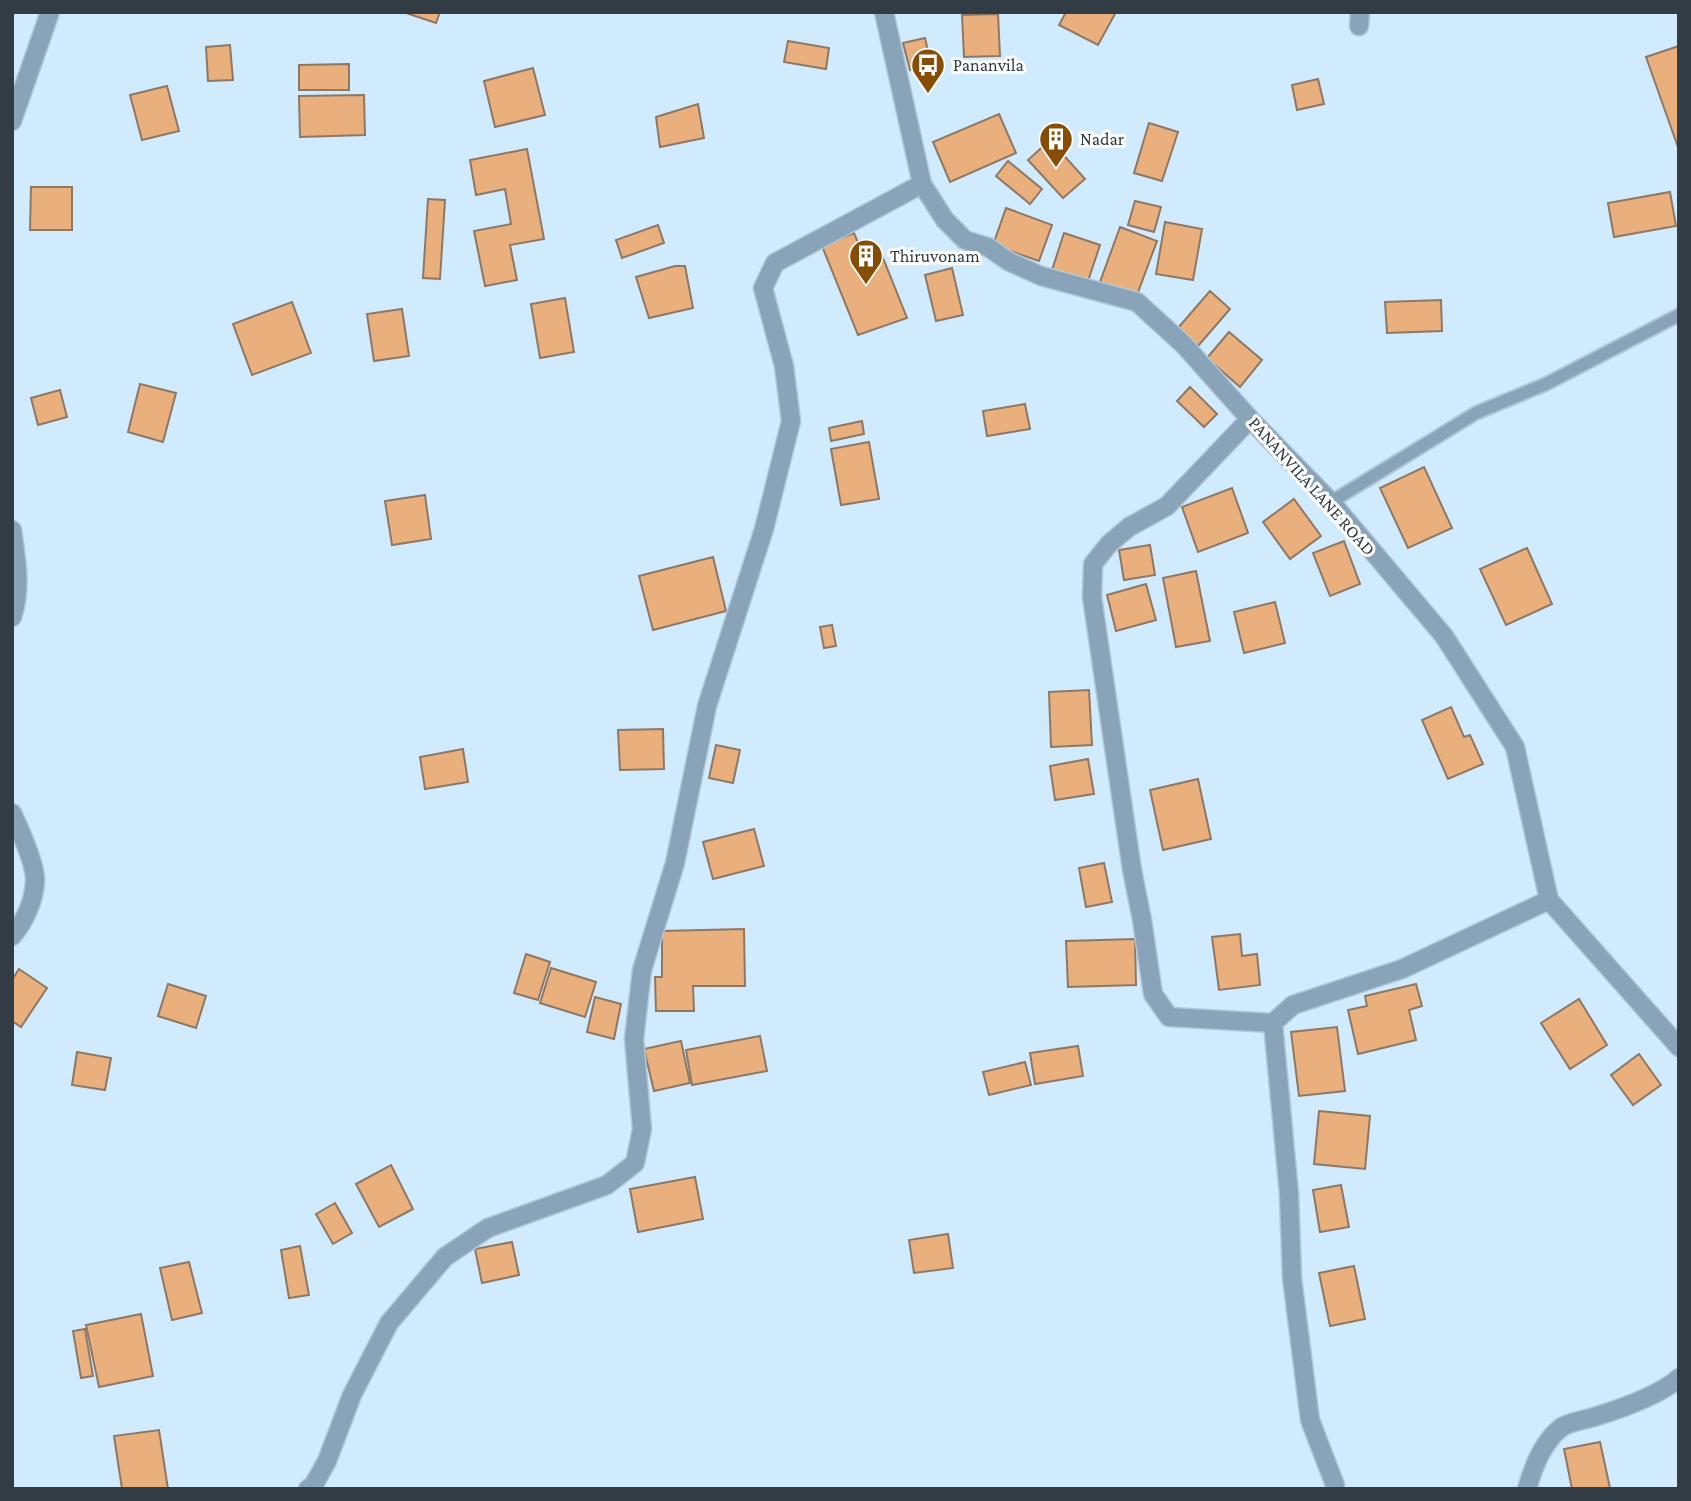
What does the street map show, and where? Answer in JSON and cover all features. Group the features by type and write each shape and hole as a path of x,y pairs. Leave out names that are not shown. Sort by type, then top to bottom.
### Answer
{"street":[{"path":"12,121 50,12"},
{"name":"PANANVILA LANE ROAD","path":"884,12 922,184 945,220 965,240 988,247 1008,261 1041,276 1138,303 1184,345 1250,419 1331,502 1444,636 1515,747 1549,900 1679,1048"},
{"path":"308,1489 313,1486 327,1461 352,1395 389,1323 445,1257 488,1228 607,1185 635,1163 642,1129 634,1040 642,970 675,863 707,706 764,529 791,421 784,366 763,288 775,263 922,184"},
{"path":"1250,419 1167,506 1129,527 1109,544 1093,564 1092,597 1153,994 1169,1017 1273,1023 1293,1005 1402,969 1549,900"},
{"path":"12,530 18,571 17,602 12,617"},
{"path":"12,813 20,829 36,880 26,920 12,936"},
{"path":"1273,1023 1289,1194 1292,1278 1310,1420 1335,1485"},
{"path":"1527,1489 1534,1465 1548,1443 1563,1427 1607,1413 1669,1387 1679,1378"}],"lane":[{"path":"1331,502 1476,413 1546,384 1679,315"}],"building":[{"path":"403,12 440,12 436,23"},
{"path":"1066,12 1116,12 1098,45 1059,25"},
{"path":"998,14 1000,56 964,57 962,15"},
{"path":"925,38 931,64 910,70 903,43"},
{"path":"788,41 829,48 826,69 784,62"},
{"path":"230,45 233,80 208,81 206,47"},
{"path":"1679,46 1679,150 1646,57"},
{"path":"349,64 349,90 299,90 299,65"},
{"path":"533,68 545,115 495,127 484,81"},
{"path":"1318,79 1324,104 1297,110 1292,85"},
{"path":"167,86 179,131 142,140 130,95"},
{"path":"364,95 365,135 300,137 299,96"},
{"path":"698,104 704,138 660,147 656,117"},
{"path":"999,114 1016,153 950,182 933,142"},
{"path":"1149,123 1178,132 1162,181 1134,173"},
{"name":"Nadar","path":"1050,140 1085,179 1063,198 1028,160"},
{"path":"527,149 544,239 510,245 517,280 485,286 474,231 511,224 505,189 476,195 470,160"},
{"path":"1008,161 1042,189 1030,204 996,176"},
{"path":"31,187 72,187 72,230 30,230"},
{"path":"1670,192 1676,226 1614,237 1608,203"},
{"path":"428,199 445,200 440,279 423,278"},
{"path":"1135,201 1161,207 1154,232 1128,225"},
{"path":"1006,208 1052,225 1039,261 993,245"},
{"path":"1165,222 1202,229 1193,280 1156,274"},
{"path":"658,225 664,243 622,258 616,240"},
{"path":"1120,227 1157,241 1137,295 1100,282"},
{"name":"Thiruvonam","path":"854,233 865,260 881,253 907,318 858,335 822,246"},
{"path":"1064,233 1100,245 1087,284 1051,273"},
{"path":"675,266 685,266 693,308 649,318 636,277"},
{"path":"952,268 963,315 936,321 925,275"},
{"path":"1210,291 1230,309 1198,346 1178,328"},
{"path":"565,298 574,352 540,358 531,304"},
{"path":"1441,300 1442,331 1387,333 1385,302"},
{"path":"292,302 311,353 252,375 233,324"},
{"path":"402,309 409,356 374,361 367,314"},
{"path":"1229,332 1262,360 1240,387 1207,358"},
{"path":"140,384 176,393 163,442 128,432"},
{"path":"1190,387 1217,414 1204,427 1177,401"},
{"path":"60,390 67,417 38,425 31,398"},
{"path":"1025,404 1030,429 987,436 983,411"},
{"path":"862,421 864,434 831,441 829,428"},
{"path":"869,442 879,499 841,505 831,449"},
{"path":"1424,467 1452,528 1408,548 1380,488"},
{"path":"1232,488 1248,533 1198,552 1182,507"},
{"path":"425,495 431,539 392,545 385,501"},
{"path":"1294,499 1321,536 1290,559 1263,522"},
{"path":"1344,541 1360,584 1330,596 1313,553"},
{"path":"1150,545 1155,575 1124,580 1119,550"},
{"path":"1527,548 1552,604 1506,625 1480,569"},
{"path":"713,557 726,611 653,630 639,576"},
{"path":"1196,571 1210,641 1176,647 1163,578"},
{"path":"1146,584 1156,620 1116,631 1107,595"},
{"path":"1275,602 1285,643 1244,653 1234,612"},
{"path":"832,625 836,646 824,648 820,627"},
{"path":"1089,690 1092,745 1051,747 1049,692"},
{"path":"1451,707 1464,737 1470,735 1483,764 1448,779 1422,720"},
{"path":"663,729 664,769 620,770 618,730"},
{"path":"716,745 740,750 733,783 709,778"},
{"path":"463,749 468,782 425,789 420,757"},
{"path":"1088,759 1094,794 1055,800 1050,766"},
{"path":"1198,779 1211,839 1163,850 1150,790"},
{"path":"754,829 764,866 713,879 703,842"},
{"path":"1104,863 1112,902 1086,907 1079,868"},
{"path":"744,929 745,986 693,986 694,1011 656,1011 655,977 662,977 662,931"},
{"path":"1240,934 1242,956 1257,954 1260,985 1219,990 1212,937"},
{"path":"1135,939 1136,985 1068,987 1066,941"},
{"path":"526,954 550,962 538,1000 514,993"},
{"path":"551,968 596,982 585,1017 540,1003"},
{"path":"19,969 47,988 21,1027 12,1021 12,980"},
{"path":"168,984 206,996 196,1028 158,1016"},
{"path":"1416,984 1422,1006 1409,1010 1416,1040 1358,1054 1348,1010 1367,1006 1365,996"},
{"path":"595,997 621,1004 614,1039 587,1032"},
{"path":"1579,999 1607,1045 1570,1069 1541,1023"},
{"path":"1337,1027 1345,1091 1299,1096 1291,1032"},
{"path":"760,1036 767,1071 692,1085 686,1050"},
{"path":"681,1041 690,1083 654,1091 644,1049"},
{"path":"1078,1046 1083,1076 1035,1084 1030,1053"},
{"path":"77,1052 111,1058 105,1090 72,1085"},
{"path":"1639,1054 1661,1085 1633,1105 1611,1075"},
{"path":"1025,1062 1031,1085 989,1095 983,1072"},
{"path":"1319,1111 1370,1116 1365,1169 1314,1164"},
{"path":"391,1165 413,1209 379,1227 356,1184"},
{"path":"695,1177 703,1219 638,1232 630,1189"},
{"path":"1341,1185 1349,1227 1320,1232 1313,1190"},
{"path":"335,1203 352,1233 333,1244 316,1214"},
{"path":"948,1234 953,1268 914,1273 909,1240"},
{"path":"512,1242 519,1275 482,1283 475,1249"},
{"path":"300,1246 309,1295 289,1298 281,1250"},
{"path":"189,1262 202,1313 172,1320 160,1268"},
{"path":"1354,1266 1365,1319 1330,1326 1319,1273"},
{"path":"141,1314 153,1376 99,1387 86,1325"},
{"path":"85,1329 93,1376 81,1378 73,1331"},
{"path":"159,1430 168,1489 122,1489 114,1436"},
{"path":"1600,1442 1610,1488 1572,1489 1564,1449"}],"place":[{"name":"Pananvila","path":"928,95"},
{"name":"Nadar","path":"1056,169"},
{"name":"Thiruvonam","path":"866,286"}]}
